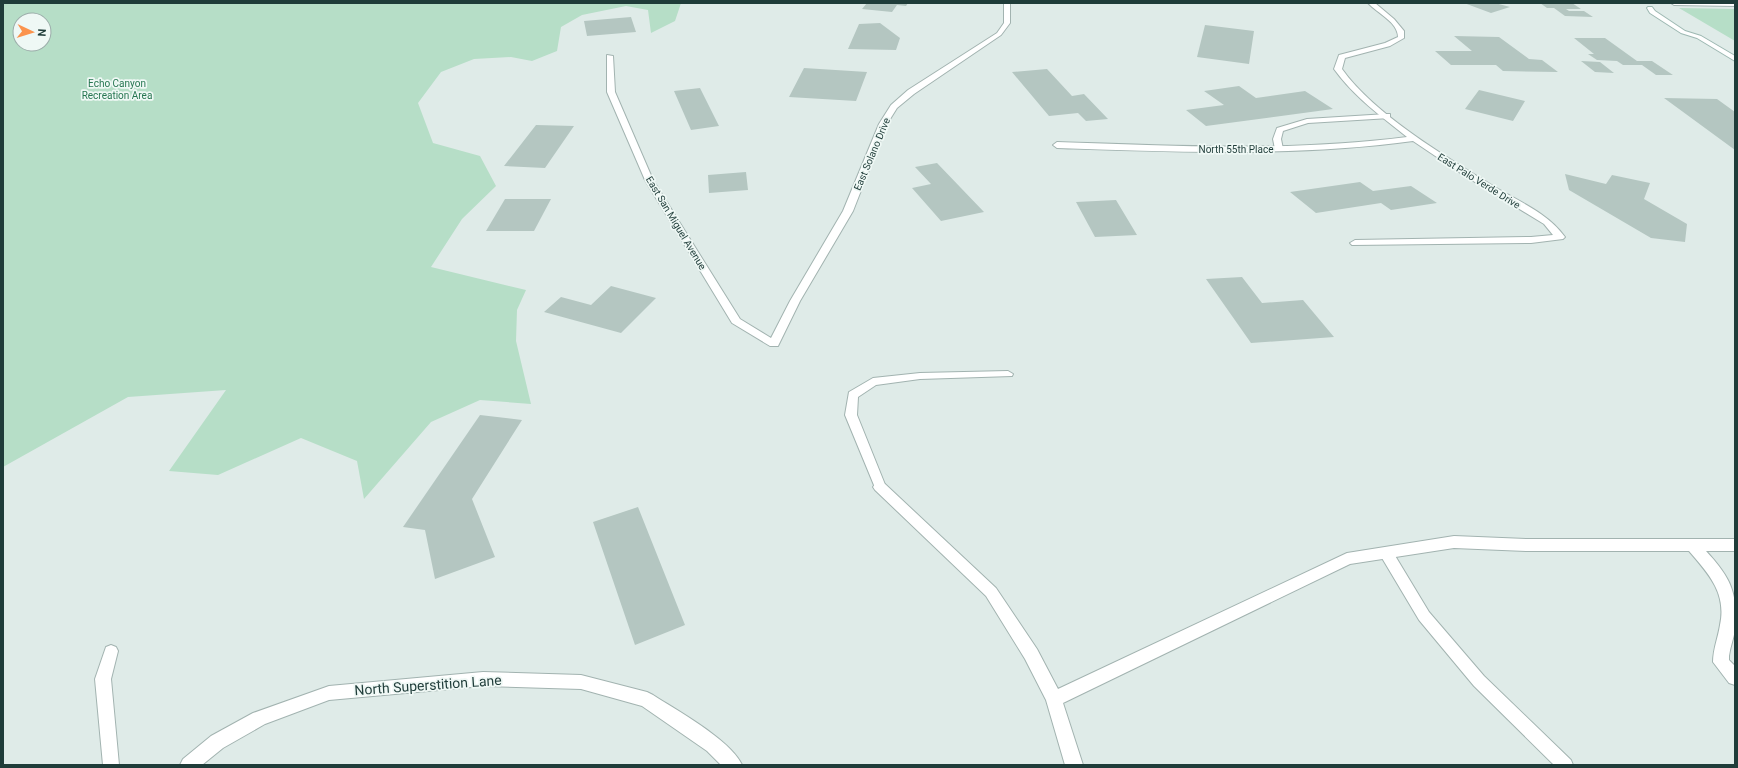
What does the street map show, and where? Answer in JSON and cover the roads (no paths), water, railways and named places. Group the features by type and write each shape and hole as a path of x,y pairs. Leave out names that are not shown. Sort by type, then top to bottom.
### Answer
{"street":[{"name":"East Solano Drive","path":"774,344 795,301 848,211 883,124 894,107 910,92 998,34 1007,23 1007,3"},
{"name":"East Palo Verde Drive","path":"1354,243 1531,240 1560,237 1547,222 1444,159 1415,138 1349,84 1338,68 1342,57 1364,49 1394,42 1401,38 1401,31 1392,20 1372,3"},
{"path":"1674,3 1735,4"},
{"path":"1699,37 1697,32 1667,13 1648,7 1652,12 1683,32 1699,37 1735,59"},
{"name":"East San Miguel Avenue","path":"609,56 611,92 649,180 736,321 774,344"},
{"name":"North 55th Place","path":"1057,145 1168,149 1279,149 1348,146 1415,138"},
{"path":"880,487 991,592 1031,654 1054,699 1074,765"},
{"path":"1054,699 1347,559 1454,542 1527,545 1735,545"},
{"path":"1693,545 1722,580 1727,593 1729,620 1720,649 1721,662 1735,678"},
{"name":"North Superstition Lane","path":"189,765 217,742 259,718 329,693 483,679 581,682 647,700 713,745 733,765"}],"lane":[{"path":"1279,149 1277,139 1280,130 1307,121 1387,116"},
{"path":"880,487 851,415 853,395 873,382 920,376 1008,374"},
{"path":"1386,553 1424,616 1474,675 1566,765"},
{"path":"110,652 103,679 111,765"}],"park label":[{"name":"Echo Canyon Recreation Area","path":"117,88"}]}
